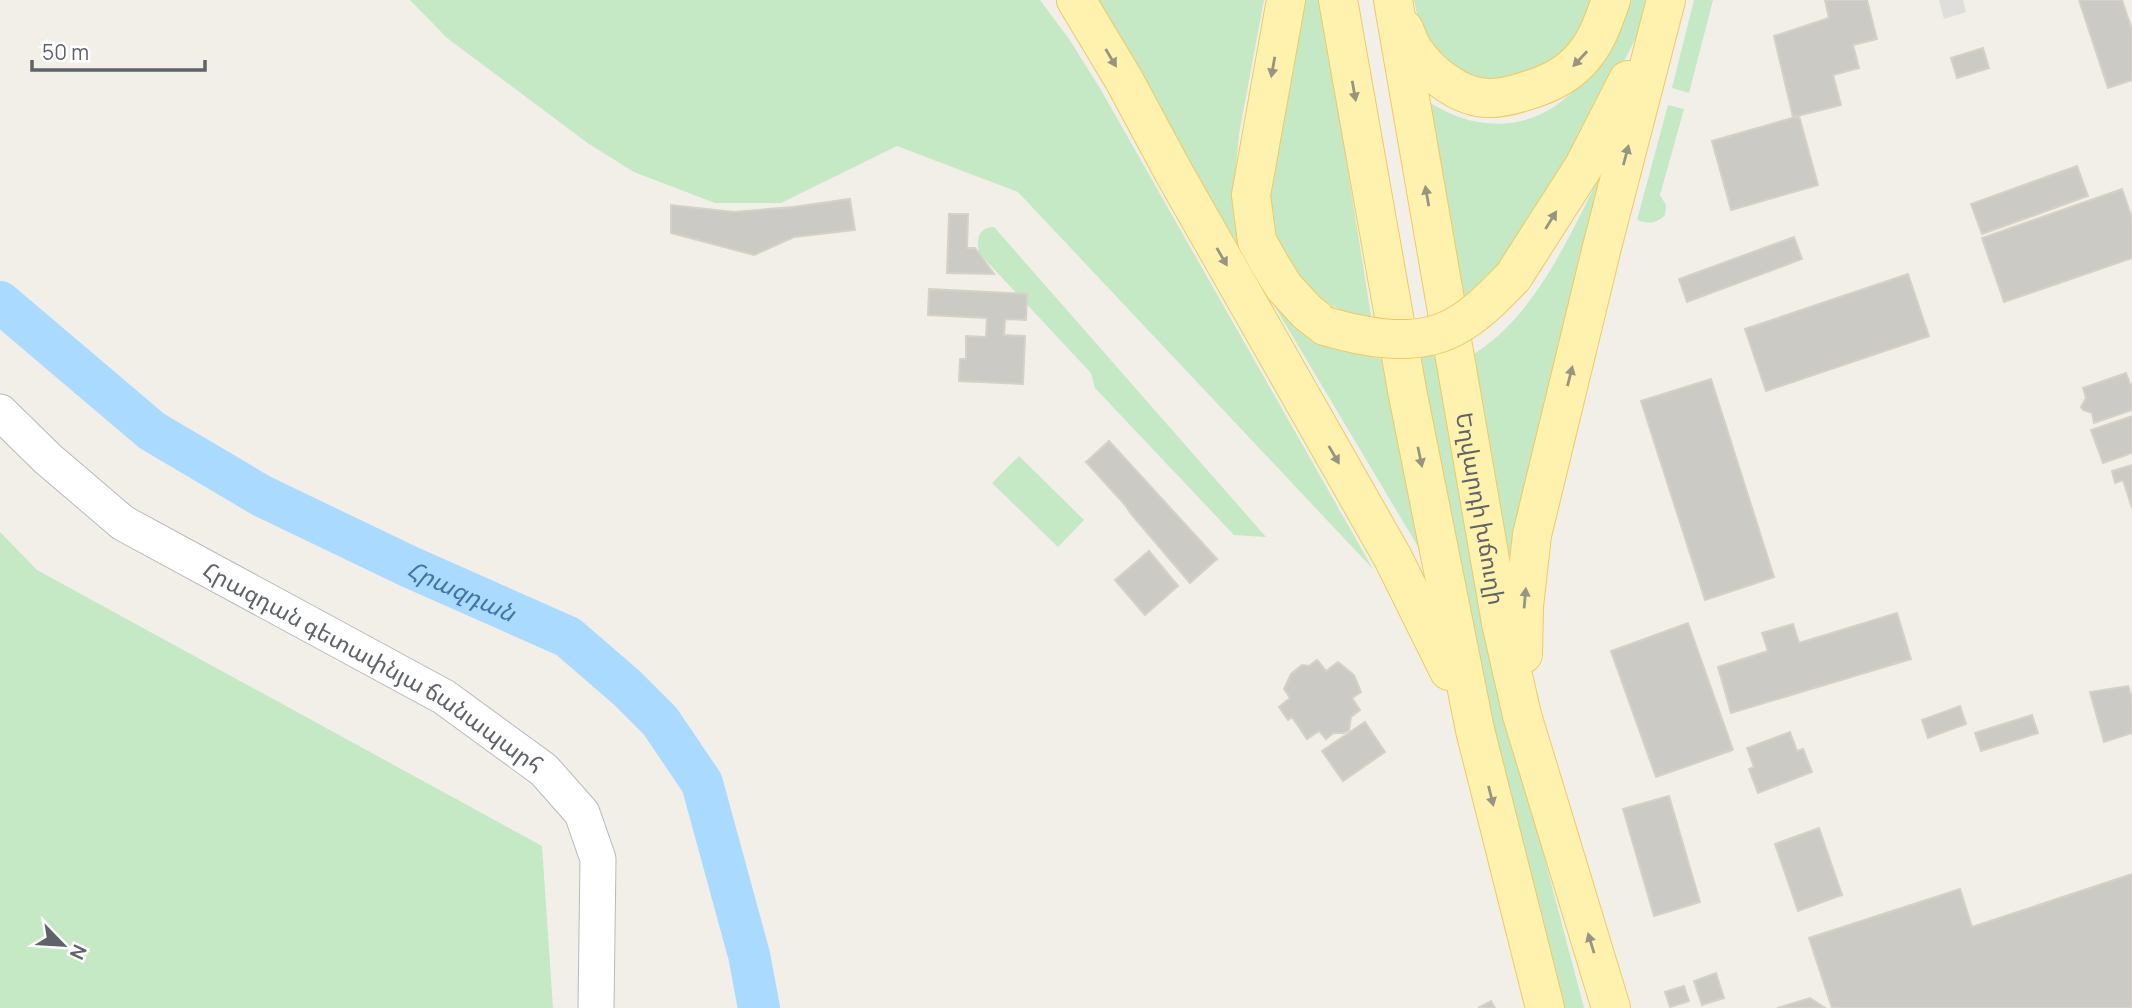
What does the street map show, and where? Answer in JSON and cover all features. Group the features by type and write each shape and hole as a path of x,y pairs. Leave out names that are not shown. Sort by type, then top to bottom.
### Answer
{"main road":[{"path":"1076,0 1124,80 1393,558 1475,730"},
{"path":"1286,0 1251,195 1257,241 1284,287 1307,312 1325,326 1376,339 1407,339 1458,326 1513,277 1584,166 1613,112 1665,0"},
{"name":"Եղվարդի խճուղի","path":"1338,0 1407,390 1475,730 1545,1008"},
{"path":"1394,3 1413,49 1426,64 1446,83 1464,93 1490,99 1543,86 1565,74 1596,40 1611,0"},
{"path":"1522,715 1524,606 1532,535 1665,0"},
{"name":"Եղվարդի խճուղի","path":"1394,3 1501,623 1522,715 1611,1008"}],"street":[{"name":"Հրազդան գետափնյա ճանապարհ","path":"0,412 48,459 122,523 444,697 544,770 582,813 598,859 596,1008"}],"shaded area":[{"path":"1939,0 1963,0 1966,12 1944,19"}],"green space":[{"path":"410,0 1040,0 1069,39 1101,90 1373,569 1018,192 897,146 781,203 715,203 634,172 589,144 447,38"},
{"path":"1092,0 1264,0 1239,134 1235,215 1350,352 1386,360 1423,555"},
{"path":"1303,0 1321,0 1371,316 1343,311 1310,288 1285,256 1273,221 1269,196"},
{"path":"1414,0 1598,0 1577,43 1530,73 1488,81 1462,72 1433,51 1420,28"},
{"path":"1625,0 1651,0 1638,34 1610,88 1526,224 1489,277 1455,309 1422,97 1442,110 1485,123 1527,119 1547,111 1566,98 1590,70"},
{"path":"1694,0 1713,0 1689,93 1672,88"},
{"path":"1668,105 1684,109 1660,195 1666,205 1665,215 1655,222 1645,222 1637,220"},
{"path":"1607,161 1536,437 1507,570 1467,358 1513,321 1533,297 1566,243"},
{"path":"994,227 1266,537 1234,535 1095,388 1091,373 979,253 979,235"},
{"path":"1436,347 1508,719 1584,1008 1565,1008 1489,721 1433,437 1420,350"},
{"path":"1019,456 1084,520 1058,547 992,483"},
{"path":"0,532 37,570 542,846 553,1008 0,1008"}],"building":[{"path":"1825,0 1867,0 1877,39 1853,45 1859,68 1833,75 1841,105 1793,117 1774,36 1829,18"},
{"path":"2079,0 2122,0 2132,30 2132,80 2108,88"},
{"path":"1983,48 1989,68 1957,78 1951,58"},
{"path":"1799,116 1818,185 1731,210 1712,141"},
{"path":"2077,166 2088,196 1982,234 1971,204"},
{"path":"2122,189 2132,218 2132,258 2004,302 1982,238"},
{"path":"850,199 855,230 794,237 754,255 671,233 671,205 734,212"},
{"path":"949,214 968,214 967,248 975,248 994,274 947,273"},
{"path":"1794,237 1802,259 1687,302 1679,279"},
{"path":"1908,274 1929,336 1766,391 1745,329"},
{"path":"929,289 1027,294 1026,320 1005,319 1004,335 1025,336 1023,384 959,381 960,359 966,359 966,336 986,337 987,318 928,315"},
{"path":"2126,373 2132,384 2132,410 2094,423 2092,413 2081,407 2086,398 2083,388"},
{"path":"1711,379 1774,577 1705,600 1641,401"},
{"path":"2132,416 2132,453 2103,463 2091,430"},
{"path":"1109,441 1217,559 1190,583 1086,462"},
{"path":"2132,465 2132,508 2123,480 2115,483 2112,471"},
{"path":"1149,551 1178,586 1145,615 1115,580"},
{"path":"1897,613 1911,659 1731,713 1718,667 1768,651 1762,633 1793,624 1799,643"},
{"path":"1688,623 1733,750 1656,777 1611,651"},
{"path":"1317,660 1326,671 1338,662 1354,675 1361,692 1352,698 1360,710 1351,717 1349,730 1344,733 1333,733 1326,739 1319,731 1307,739 1292,717 1288,720 1279,707 1290,698 1284,689 1291,674 1302,665 1309,666"},
{"path":"2128,686 2132,698 2132,733 2104,742 2090,692"},
{"path":"1960,706 1966,724 1928,738 1922,720"},
{"path":"2032,715 2038,733 1981,751 1975,733"},
{"path":"1365,722 1385,752 1343,781 1322,751"},
{"path":"1790,732 1797,751 1803,749 1812,772 1758,793 1749,769 1754,767 1747,748"},
{"path":"1669,796 1700,902 1654,916 1623,809"},
{"path":"1819,828 1842,895 1798,911 1775,844"},
{"path":"2132,874 2132,1008 1832,1008 1809,938 1960,889 1972,927"},
{"path":"1716,973 1724,998 1702,1005 1694,981"},
{"path":"1684,986 1689,1001 1670,1007 1665,992"},
{"path":"1810,998 1825,1008 1777,1008"},
{"path":"1491,1001 1495,1008 1478,1008"}],"waterway":[{"name":"Հրազդան","path":"0,302 152,431 262,496 410,567 568,637 627,688 660,721 702,783 749,955 759,1008"}]}
